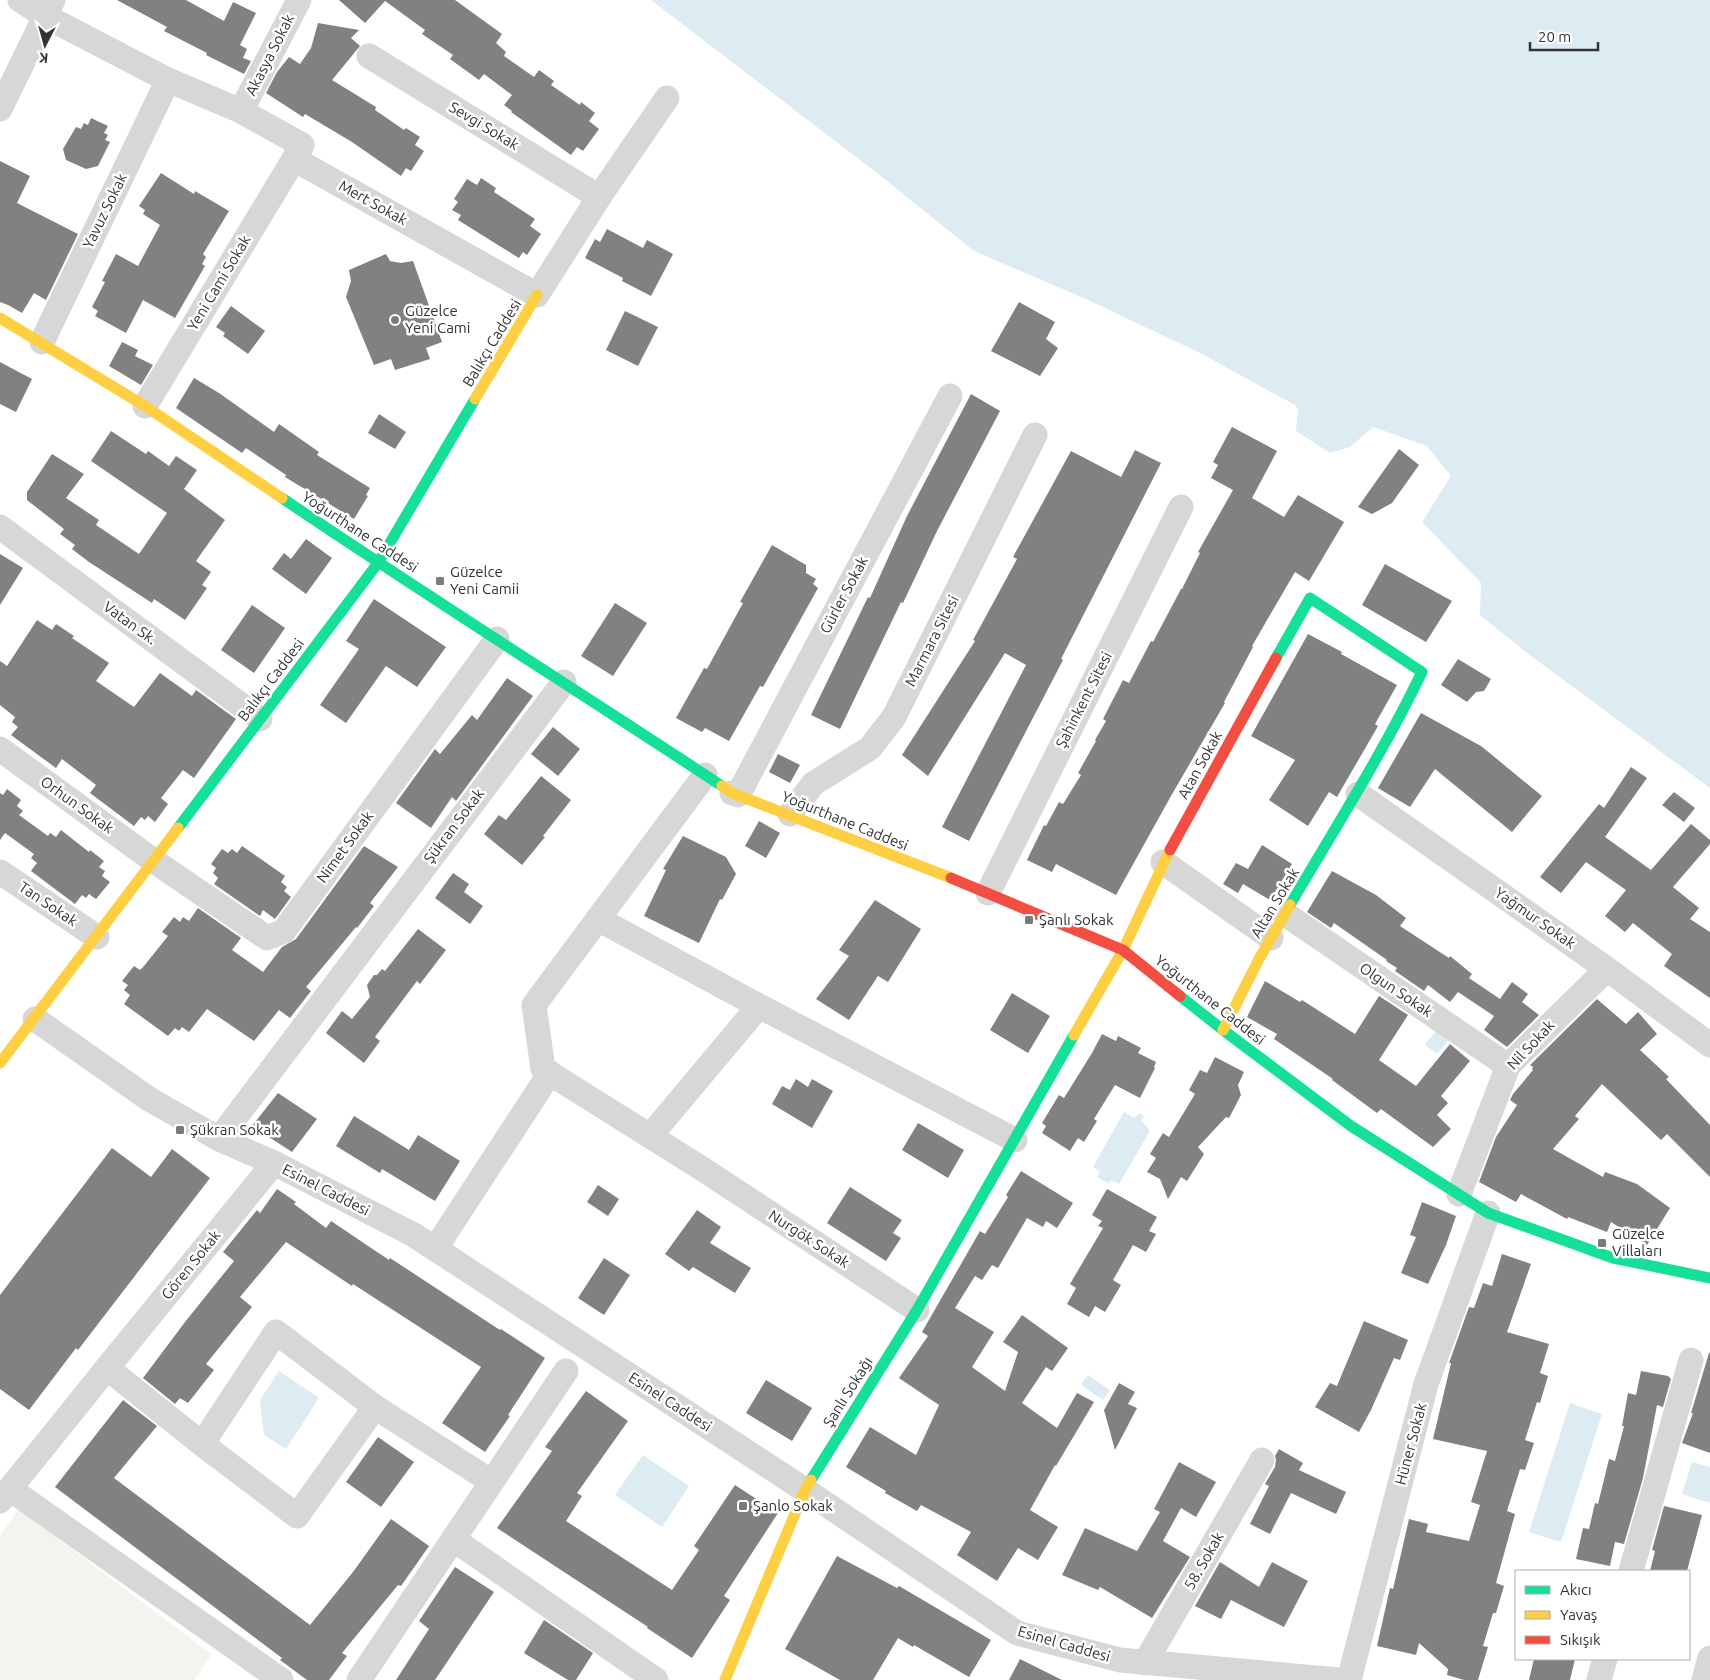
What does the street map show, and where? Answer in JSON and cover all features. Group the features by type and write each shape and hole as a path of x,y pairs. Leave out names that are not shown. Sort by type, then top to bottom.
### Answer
{"main road":[{"name":"Balıkçı Caddesi","path":"0,1064 378,563 537,295"},
{"name":"Yoğurthane Caddesi","path":"0,318 144,406 378,563 735,794 988,893 1123,950 1222,1030 1350,1126 1488,1213 1612,1258 1710,1278"},
{"name":"Altan Sokak","path":"1222,1030 1271,938 1358,794 1403,714 1422,672 1310,598"},
{"name":"Atan Sokak","path":"1014,1140 1123,950 1163,862 1310,598"},
{"name":"Şanlı Sokağı","path":"725,1680 805,1490 917,1310 1014,1140"}],"street":[{"path":"20,0 49,8 168,80 241,111 302,145 294,159"},
{"name":"Akasya Sokak","path":"241,111 298,0"},
{"path":"0,109 49,8"},
{"name":"Sevgi Sokak","path":"368,56 599,197"},
{"name":"Yavuz Sokak","path":"42,342 168,80"},
{"path":"537,295 599,197 667,98"},
{"name":"Mert Sokak","path":"294,159 537,295"},
{"name":"Yeni Cami Sokak","path":"144,406 294,159"},
{"name":"Gürler Sokak","path":"735,794 950,396"},
{"name":"Marmara Sitesi","path":"790,814 813,784 870,748 894,717 1035,436"},
{"name":"Şahinkent Sitesi","path":"988,893 1181,507"},
{"name":"Vatan Sk.","path":"0,528 260,719"},
{"name":"Nimet Sokak","path":"154,861 267,938 284,931 497,639"},
{"name":"Şükran Sokak","path":"219,1139 564,682"},
{"name":"Orhun Sokak","path":"0,749 154,861"},
{"path":"435,1249 550,1073 543,1069 534,1005 705,775"},
{"name":"Yağmur Sokak","path":"1358,794 1607,969 1710,1045"},
{"path":"1163,862 1271,938"},
{"name":"Tan Sokak","path":"0,872 97,937"},
{"name":"Olgun Sokak","path":"1285,914 1508,1066"},
{"path":"598,919 1014,1140"},
{"name":"Nil Sokak","path":"1458,1194 1508,1066 1607,969"},
{"path":"650,1136 759,1006"},
{"name":"Esinel Caddesi","path":"35,1019 149,1099 219,1139 274,1163 414,1235 805,1490 1017,1633 1115,1670 1145,1663 1338,1680"},
{"name":"Nurgök Sokak","path":"550,1073 701,1168 917,1310"},
{"name":"Gören Sokak","path":"5,1495 274,1163"},
{"name":"Hüner Sokak","path":"1349,1680 1426,1384 1488,1213"},
{"path":"202,1444 276,1332 375,1407 478,1473"},
{"path":"1630,1570 1691,1360"},
{"path":"108,1368 202,1444 297,1516 375,1407"},
{"path":"359,1680 566,1372"},
{"name":"58. Sokak","path":"1145,1663 1262,1460"},
{"path":"5,1495 281,1680"},
{"path":"453,1539 656,1680"},
{"path":"1704,1680 1710,1658"},
{"path":"1599,1680 1605,1660"}],"shaded area":[{"path":"651,0 1710,0 1710,788 1527,653 1480,615 1481,583 1422,522 1451,476 1427,446 1373,427 1350,447 1330,453 1296,431 1298,409 1295,405 1200,353 1088,300 974,251 877,173"},
{"path":"1438,1028 1451,1037 1437,1054 1425,1045"},
{"path":"1124,1112 1134,1118 1140,1113 1144,1117 1141,1120 1150,1131 1119,1184 1111,1180 1109,1184 1097,1177 1100,1171 1093,1167"},
{"path":"279,1371 319,1398 286,1449 264,1435 260,1400"},
{"path":"1088,1375 1110,1390 1103,1400 1081,1385"},
{"path":"1570,1403 1602,1414 1561,1542 1529,1532"},
{"path":"643,1455 689,1486 662,1527 615,1495"},
{"path":"1692,1462 1710,1467 1710,1503 1682,1494"},
{"path":"19,1509 212,1655 194,1680 0,1680 0,1536"}],"building":[{"path":"117,0 186,0 224,21 233,2 256,13 240,45 247,49 243,58 251,61 244,74 164,31 167,27"},
{"path":"339,0 455,0 502,34 496,43 506,52 504,56 534,77 539,70 554,81 551,85 580,105 581,102 595,113 589,121 599,129 583,151 577,147 571,155 504,105 512,95 484,74 479,80 450,59 453,55 422,34 425,30 385,1 365,23"},
{"path":"318,23 359,30 351,38 360,46 332,80 376,107 375,110 404,130 406,128 420,137 415,145 424,151 411,171 406,168 401,176 352,142 305,114 303,117 266,93 277,72 289,57 300,64 311,48"},
{"path":"91,118 108,126 104,133 108,135 105,140 110,142 98,166 86,169 66,160 63,149 76,127 81,129 84,123 88,125"},
{"path":"0,161 30,176 17,203 78,234 46,300 34,293 22,313 0,302"},
{"path":"161,173 194,194 195,191 229,211 203,254 206,257 202,264 205,266 175,318 143,300 126,333 95,316 98,311 92,307 105,282 102,281 116,254 138,266 160,225 143,214 145,210 139,206"},
{"path":"481,178 496,188 494,192 535,219 530,226 541,234 527,255 523,252 519,258 458,220 461,215 452,210 458,202 454,199 467,179 477,185"},
{"path":"607,229 643,248 647,240 673,254 651,296 622,281 623,278 585,258 595,239 600,242"},
{"name":"Güzelce Yeni Cami","path":"386,254 390,261 401,263 413,261 442,342 426,348 430,359 395,370 391,359 374,365 346,297 351,281 349,270"},
{"path":"1019,302 1055,322 1046,339 1058,348 1040,376 991,351"},
{"path":"231,306 265,331 248,354 223,336 225,333 216,327"},
{"path":"625,311 658,327 638,366 606,350"},
{"path":"122,342 138,350 135,356 153,365 141,385 109,366"},
{"path":"0,362 32,379 16,412 0,404"},
{"path":"194,378 219,393 274,432 279,424 319,452 317,455 370,488 366,495 368,496 354,519 285,477 286,475 246,448 242,453 176,408"},
{"path":"971,394 1000,411 937,531 903,603 901,602 840,729 811,715 868,597 870,598 907,516"},
{"path":"379,414 406,432 395,449 368,433"},
{"path":"1232,427 1277,451 1252,498 1284,517 1298,495 1344,522 1309,581 1295,572 1252,646 1225,703 1116,895 1056,864 1052,872 1027,860 1044,825 1046,826 1059,802 1063,804 1081,775 1078,773 1106,721 1103,719 1123,680 1129,683 1151,641 1153,642 1200,553 1198,552 1233,490 1211,478 1218,465 1213,462"},
{"path":"111,431 146,454 148,451 169,466 176,456 197,470 184,489 225,520 196,561 211,572 202,585 207,588 185,620 154,599 152,603 89,562 72,549 75,545 60,534 64,529 27,500 27,492 52,454 84,474 66,498 99,520 96,525 139,554 167,513 91,461"},
{"path":"1399,449 1419,465 1392,503 1372,514 1358,507"},
{"path":"1135,450 1161,463 1061,659 1063,660 969,841 942,827 1026,665 1005,653 928,776 902,755 975,641 973,640 1017,559 1013,557 1071,451 1121,477"},
{"path":"306,539 332,558 306,594 272,569 284,553 291,559"},
{"path":"772,545 806,565 806,573 816,579 813,584 818,588 763,687 760,686 729,741 705,728 702,732 676,718 704,668 707,669 743,603 740,602"},
{"path":"0,554 23,568 0,605"},
{"path":"1385,564 1452,601 1426,642 1362,605"},
{"path":"374,599 446,647 417,687 386,666 346,723 320,705 359,649 346,641"},
{"path":"615,603 647,623 613,676 581,656"},
{"path":"252,605 285,628 254,673 221,650"},
{"path":"37,620 52,630 56,624 74,636 72,638 109,663 96,681 134,707 160,673 192,696 196,690 236,719 194,778 183,770 161,798 168,804 155,822 148,816 145,820 141,817 134,826 90,793 96,785 62,759 56,768 11,735 18,727 12,722 15,717 0,705 0,661 7,666"},
{"path":"1308,634 1397,685 1375,724 1378,726 1337,797 1329,792 1308,826 1269,800 1295,760 1251,736"},
{"path":"1458,659 1491,679 1484,691 1476,692 1467,702 1441,685"},
{"path":"507,678 533,696 456,801 452,797 431,828 396,803 435,749 440,754 472,715 477,720"},
{"path":"1421,713 1481,746 1542,796 1512,832 1435,769 1410,807 1378,788"},
{"path":"553,727 580,749 558,776 531,754"},
{"path":"778,754 800,765 790,783 769,772"},
{"path":"1631,767 1647,778 1605,837 1651,870 1691,824 1710,840 1710,844 1673,887 1699,908 1690,919 1710,932 1710,998 1664,966 1672,954 1633,923 1625,932 1605,916 1626,890 1586,862 1561,893 1540,877 1599,804 1604,808"},
{"path":"541,776 571,800 543,836 545,837 522,865 484,834 499,815 506,820"},
{"path":"7,789 21,800 17,806 23,811 19,815 48,836 50,833 56,837 61,830 104,861 99,867 105,871 102,876 110,882 96,899 89,894 86,898 82,895 75,904 31,871 37,863 31,858 34,854 5,833 0,840 0,793 3,795"},
{"path":"1674,792 1695,808 1684,822 1662,805"},
{"path":"759,821 780,833 766,858 745,846"},
{"path":"683,836 726,857 736,874 722,900 720,899 699,943 644,916 666,870 663,869"},
{"path":"1262,845 1292,864 1270,900 1243,884 1238,893 1223,884 1236,863 1248,869"},
{"path":"242,846 285,876 281,882 287,887 284,891 291,897 275,919 263,910 260,916 214,884 218,878 213,873 216,868 211,864 222,849 228,853 232,849 237,853"},
{"path":"364,846 398,867 370,903 374,906 306,987 311,991 290,1018 279,1010 254,1041 207,1009 189,1032 182,1027 179,1031 175,1028 168,1036 124,1004 130,995 124,990 128,985 122,981 134,966 140,970 144,966 168,936 162,932 174,917 180,922 183,917 189,921 198,908 241,938 232,950 263,972 282,947 296,939"},
{"path":"1332,871 1376,895 1406,918 1400,926 1449,958 1450,956 1472,974 1469,978 1500,999 1512,982 1528,994 1522,1002 1539,1015 1507,1047 1484,1030 1494,1016 1458,992 1450,1002 1428,985 1424,991 1395,971 1397,968 1387,960 1334,923 1331,928 1307,912"},
{"path":"453,873 469,884 464,892 483,906 470,924 435,898"},
{"path":"875,900 921,929 888,982 878,976 849,1020 816,999 849,956 839,950"},
{"path":"418,929 446,950 420,984 417,981 375,1037 380,1041 364,1063 326,1033 342,1011 352,1019 370,997 367,985 374,975 377,975 382,969 385,971"},
{"path":"1265,981 1300,1002 1302,1000 1355,1034 1379,996 1408,1015 1379,1060 1416,1086 1450,1044 1470,1061 1441,1096 1448,1103 1437,1115 1451,1129 1433,1147 1381,1109 1377,1113 1333,1079 1274,1039 1277,1034 1247,1017"},
{"path":"1012,993 1050,1016 1028,1053 990,1030"},
{"path":"1597,999 1626,1024 1638,1012 1657,1034 1640,1050 1669,1077 1666,1079 1710,1125 1710,1177 1667,1134 1661,1140 1602,1084 1575,1116 1579,1119 1553,1149 1603,1177 1605,1172 1637,1184 1670,1208 1647,1245 1611,1222 1607,1232 1568,1217 1567,1219 1521,1194 1516,1202 1479,1182 1496,1137 1517,1105 1510,1100 1533,1070 1533,1067 1530,1065"},
{"path":"1102,1034 1116,1041 1118,1036 1141,1048 1138,1053 1156,1062 1155,1068 1140,1098 1115,1085 1094,1119 1097,1121 1084,1142 1078,1138 1070,1151 1042,1133 1046,1126 1042,1123 1059,1095 1064,1098"},
{"path":"1215,1057 1244,1072 1238,1085 1241,1095 1229,1118 1226,1117 1198,1147 1204,1154 1187,1181 1181,1177 1168,1199 1160,1179 1147,1172 1156,1158 1150,1154 1163,1133 1169,1137 1195,1094 1189,1090 1200,1070 1207,1073"},
{"path":"796,1079 808,1087 812,1079 833,1091 812,1128 772,1104 782,1086 790,1090"},
{"path":"278,1093 317,1119 292,1152 252,1126"},
{"path":"354,1116 409,1150 418,1135 460,1161 435,1201 382,1169 380,1173 336,1146"},
{"path":"918,1123 964,1150 948,1178 902,1150"},
{"path":"112,1148 151,1177 172,1149 210,1178 78,1350 76,1348 29,1410 0,1389 0,1295"},
{"path":"1021,1171 1073,1203 1057,1228 1046,1221 1043,1227 1027,1218 998,1268 992,1265 982,1280 975,1276 955,1308 994,1332 972,1367 1005,1391 1018,1352 1003,1342 1022,1315 1068,1348 1052,1371 1046,1367 1022,1403 1057,1428 1077,1393 1094,1402 1030,1510 1058,1527 1038,1560 1018,1548 997,1581 957,1555 971,1532 921,1505 917,1511 885,1493 886,1491 846,1467 870,1427 916,1455 939,1405 899,1378 928,1336 922,1332 980,1231 985,1234 1008,1197 1006,1195"},
{"path":"598,1185 619,1199 608,1216 587,1202"},
{"path":"850,1187 902,1220 893,1233 901,1238 886,1261 827,1223"},
{"path":"277,1189 296,1202 294,1204 326,1228 331,1221 389,1260 390,1258 545,1358 508,1415 510,1416 485,1452 442,1423 481,1367 286,1242 240,1297 252,1307 206,1364 214,1370 188,1403 180,1398 175,1404 143,1378 234,1261 223,1252 257,1210 260,1213"},
{"path":"1107,1189 1157,1217 1149,1231 1156,1234 1146,1252 1133,1245 1113,1280 1121,1285 1105,1312 1095,1306 1089,1317 1067,1304 1076,1288 1070,1284 1103,1228 1098,1226 1102,1221 1092,1215"},
{"path":"1422,1202 1456,1216 1446,1245 1428,1284 1401,1273 1416,1237 1410,1235"},
{"path":"697,1210 721,1227 710,1243 751,1268 735,1293 693,1267 689,1271 665,1254"},
{"path":"1502,1254 1531,1264 1507,1332 1549,1344 1540,1373 1548,1376 1540,1403 1537,1402 1525,1440 1534,1443 1525,1470 1520,1469 1507,1511 1515,1514 1496,1583 1504,1586 1483,1646 1488,1647 1478,1680 1464,1680 1447,1675 1448,1669 1419,1643 1416,1655 1377,1646 1390,1588 1393,1589 1409,1519 1428,1524 1426,1532 1469,1541 1480,1505 1471,1502 1487,1451 1433,1439 1451,1363 1449,1363 1469,1307 1474,1308 1483,1283 1492,1286"},
{"path":"604,1258 630,1275 604,1315 578,1298"},
{"path":"1364,1321 1408,1340 1400,1360 1394,1358 1359,1432 1315,1407 1330,1383 1337,1386"},
{"path":"1709,1353 1710,1453 1682,1443 1693,1413 1691,1413"},
{"path":"1641,1371 1668,1376 1671,1379 1663,1407 1657,1405 1643,1478 1624,1544 1615,1542 1610,1566 1576,1559 1583,1528 1589,1529 1595,1503 1598,1504 1609,1459 1615,1461 1624,1426 1622,1426 1628,1393 1636,1395"},
{"path":"766,1380 812,1408 792,1441 746,1413"},
{"path":"1119,1383 1135,1392 1128,1404 1137,1408 1115,1450 1104,1410"},
{"path":"586,1391 628,1421 577,1493 582,1496 566,1521 672,1590 699,1550 694,1546 735,1485 778,1513 724,1596 730,1600 692,1658 497,1528 552,1451 545,1447"},
{"path":"123,1400 157,1426 114,1478 310,1625 353,1572 391,1519 429,1546 401,1586 398,1585 342,1653 347,1656 329,1680 307,1680 280,1660 282,1658 55,1487"},
{"path":"378,1437 414,1462 381,1507 346,1482"},
{"path":"1279,1449 1303,1463 1299,1470 1346,1492 1336,1514 1291,1493 1270,1534 1250,1524 1269,1486 1265,1484 1275,1467 1275,1456"},
{"path":"1179,1462 1216,1482 1196,1517 1181,1508 1163,1541 1190,1557 1152,1618 1100,1587 1098,1590 1062,1575 1085,1528 1137,1551 1160,1512 1154,1509"},
{"path":"1664,1506 1702,1515 1687,1570 1650,1570 1655,1551 1652,1550"},
{"path":"837,1556 897,1588 899,1586 991,1640 969,1677 914,1645 913,1647 898,1638 873,1680 840,1680 785,1649"},
{"path":"1220,1562 1259,1587 1272,1562 1308,1581 1284,1627 1231,1600 1221,1619 1195,1606"},
{"path":"455,1567 494,1592 435,1680 396,1680 429,1629 419,1621"},
{"path":"544,1620 593,1653 576,1680 568,1680 524,1653"},
{"path":"1020,1659 1062,1680 1009,1680"},
{"path":"1534,1660 1575,1660 1570,1680 1529,1680"}],"traffic: fast":[{"path":"178,828 378,563 475,399"},
{"path":"282,498 722,786"},
{"path":"1276,658 1310,598 1422,672 1375,761 1290,905"},
{"path":"1180,996 1351,1126 1488,1213 1613,1258 1710,1278"},
{"path":"811,1480 917,1310 1074,1035"}],"traffic: slow":[{"path":"475,399 537,295"},
{"path":"0,318 145,406 282,498"},
{"path":"722,786 732,793 951,878"},
{"path":"0,1063 178,828"},
{"path":"1074,1035 1123,950 1170,850"},
{"path":"1223,1030 1259,959 1290,905"},
{"path":"725,1680 805,1490 811,1480"}],"traffic: jam":[{"path":"1170,850 1276,658"},
{"path":"951,878 1123,950 1180,996"}],"place":[{"name":"Güzelce Yeni Cami","path":"395,320"},
{"name":"Güzelce Yeni Camii","path":"440,581"},
{"name":"Şanlı Sokak","path":"1029,920"},
{"name":"Şükran Sokak","path":"180,1130"},
{"name":"Güzelce Villaları","path":"1602,1243"},
{"name":"Şanlo Sokak","path":"743,1506"}]}
